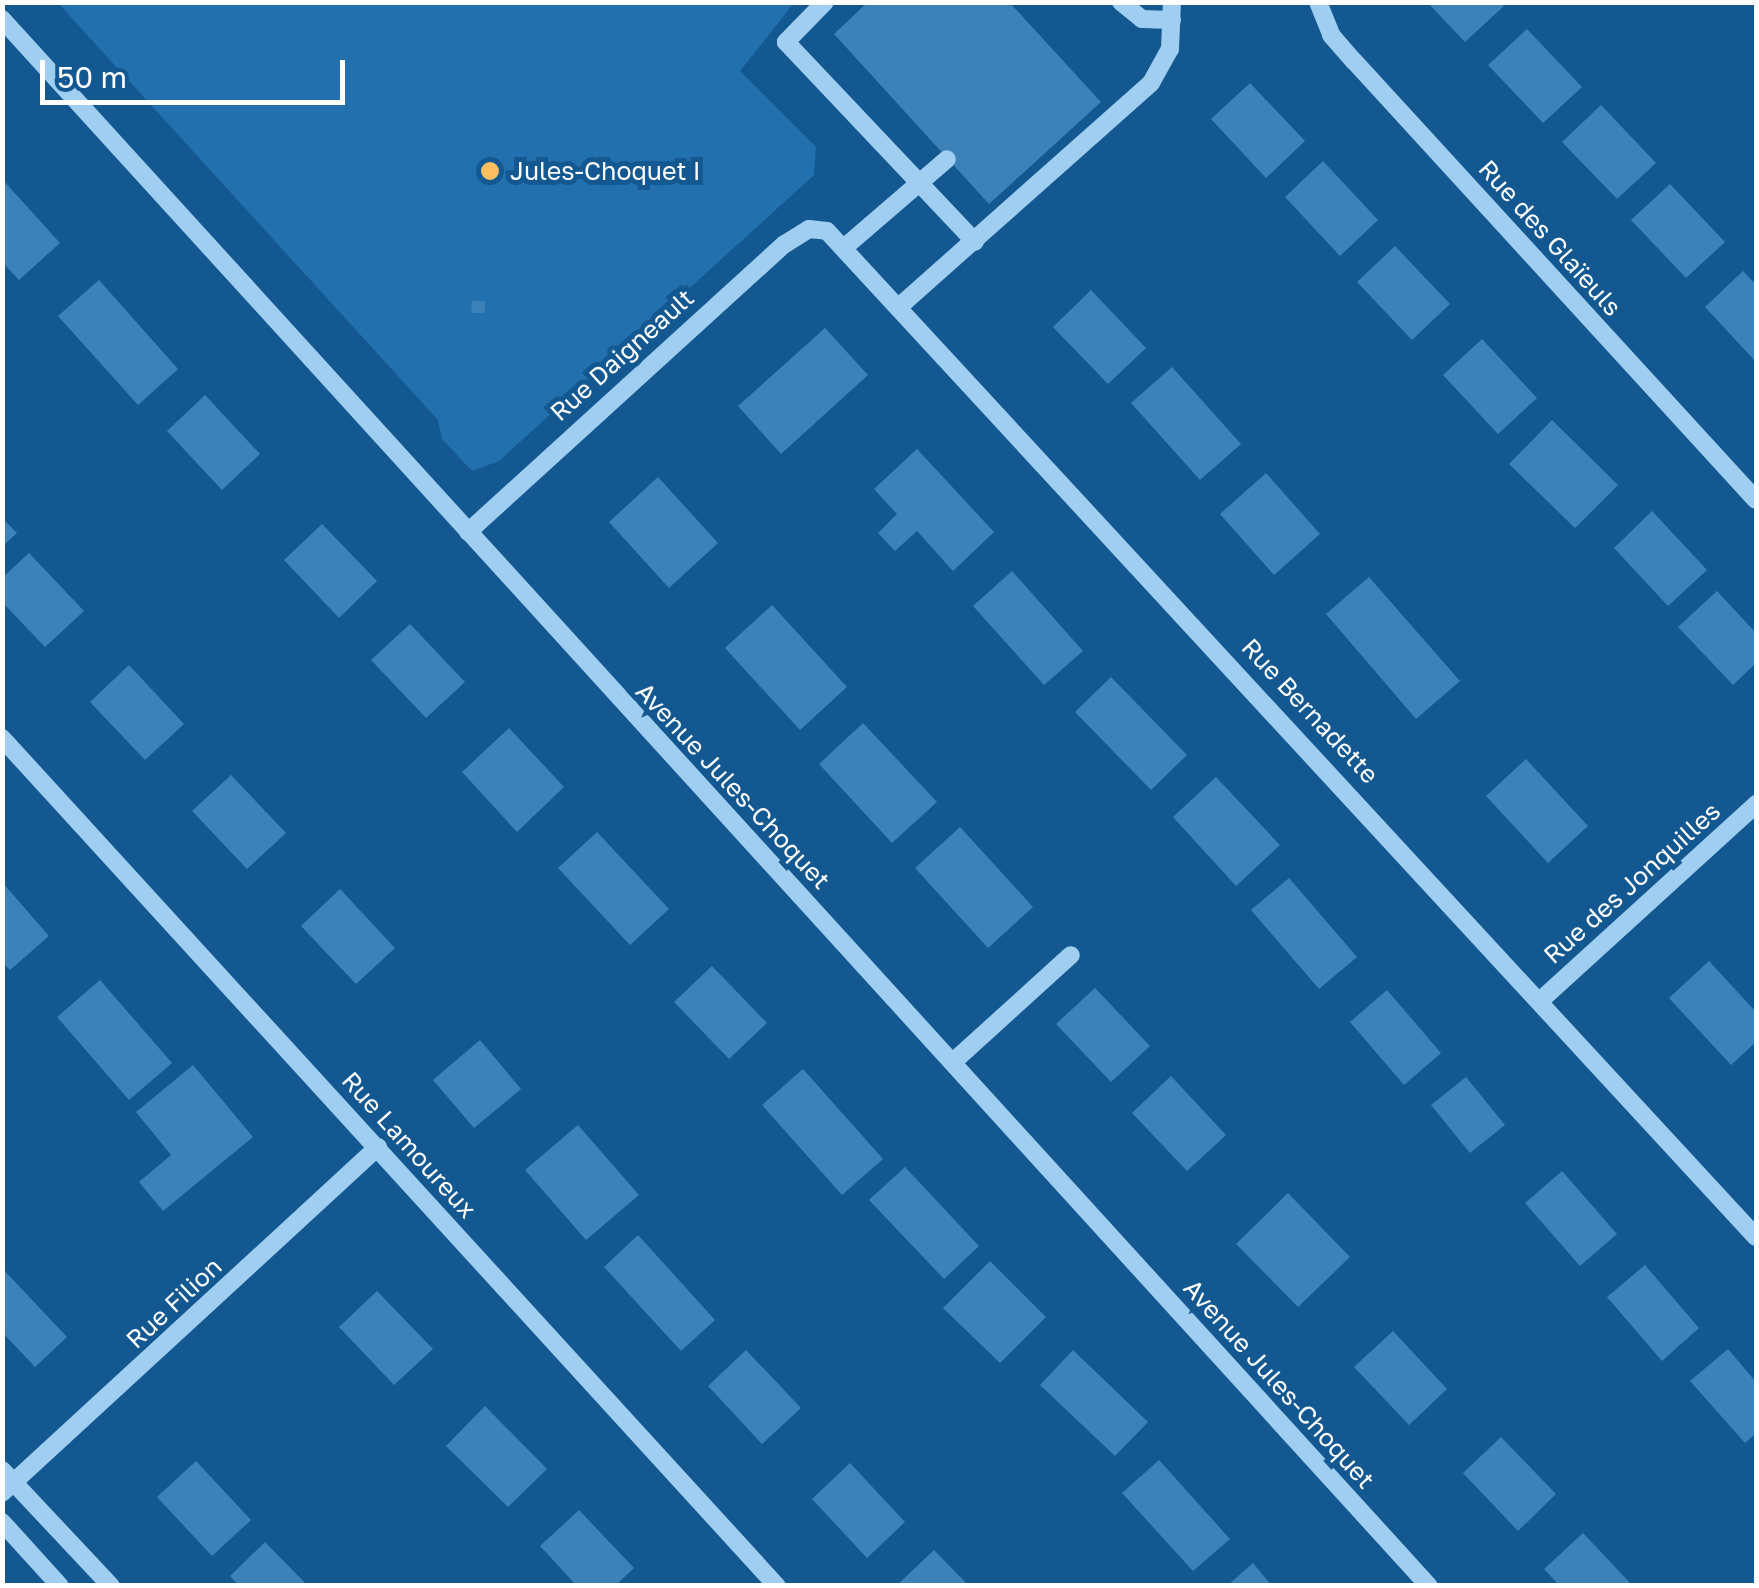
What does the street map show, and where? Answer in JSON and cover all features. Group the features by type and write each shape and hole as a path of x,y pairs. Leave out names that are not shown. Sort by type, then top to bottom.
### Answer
{"street":[{"path":"825,2 786,42 975,242"},
{"path":"901,306 1151,83 1170,49 1172,11 1142,19 1121,2"},
{"name":"Rue des Glaïeuls","path":"1318,2 1332,35 1354,61 1756,500"},
{"name":"Avenue Jules-Choquet","path":"2,19 1429,1586"},
{"path":"846,246 947,158"},
{"name":"Rue Daigneault","path":"468,532 764,262 802,232 819,228"},
{"name":"Rue Bernadette","path":"819,228 846,246 1542,999 1756,1237"},
{"name":"Rue Lamoureux","path":"2,738 777,1586"},
{"name":"Rue des Jonquilles","path":"1542,999 1756,804"},
{"path":"953,1062 1071,955"},
{"name":"Rue Filion","path":"6,1482 378,1147"},
{"path":"6,1482 111,1586"},
{"path":"2,1522 60,1586"}],"shaded area":[{"name":"Jules-Choquet I","path":"58,3 794,3 740,71 816,147 814,175 499,461 472,471 442,439 438,420"}],"building":[{"path":"868,2 1009,2 1101,102 989,204 834,34"},
{"path":"1427,2 1500,2 1504,6 1465,42"},
{"path":"1527,29 1582,87 1543,123 1488,65"},
{"path":"1250,83 1305,141 1266,178 1211,119"},
{"path":"1601,105 1656,163 1617,199 1562,142"},
{"path":"1323,161 1378,220 1340,256 1285,197"},
{"path":"2,179 60,243 19,280 2,262"},
{"path":"1670,184 1725,242 1686,278 1631,220"},
{"path":"1395,246 1450,304 1412,340 1357,282"},
{"path":"1743,271 1756,285 1756,362 1705,307"},
{"path":"99,280 178,369 138,405 58,316"},
{"path":"1091,290 1146,348 1108,384 1053,327"},
{"path":"472,301 485,301 485,313 471,313"},
{"path":"825,328 868,375 781,454 738,406"},
{"path":"1482,339 1537,398 1498,434 1443,375"},
{"path":"1172,367 1241,444 1200,480 1131,403"},
{"path":"205,395 260,454 222,490 167,431"},
{"path":"1552,420 1618,485 1575,528 1509,464"},
{"path":"917,449 994,532 953,571 917,531 895,551 878,533 897,514 874,489"},
{"path":"1266,473 1320,534 1274,575 1220,514"},
{"path":"658,477 718,543 669,588 609,522"},
{"path":"1652,511 1707,570 1668,606 1614,548"},
{"path":"2,518 17,533 2,547"},
{"path":"322,524 377,581 339,618 284,560"},
{"path":"29,553 84,611 45,647 2,602 2,578"},
{"path":"1012,571 1083,651 1044,685 973,606"},
{"path":"1369,577 1460,681 1416,719 1326,614"},
{"path":"1717,591 1756,633 1756,663 1733,685 1678,627"},
{"path":"772,605 847,687 800,730 725,648"},
{"path":"410,624 465,682 426,718 371,660"},
{"path":"129,665 184,724 145,760 90,702"},
{"path":"1111,677 1187,755 1151,790 1075,712"},
{"path":"863,723 937,802 892,843 819,764"},
{"path":"509,728 564,787 517,832 462,772"},
{"path":"1526,759 1588,826 1548,863 1486,796"},
{"path":"231,775 286,833 247,869 192,811"},
{"path":"1216,777 1280,845 1236,886 1173,817"},
{"path":"960,827 1033,907 988,948 915,868"},
{"path":"597,832 669,909 630,945 558,868"},
{"path":"1289,878 1357,957 1319,989 1251,910"},
{"path":"2,882 49,936 10,970 2,962"},
{"path":"340,889 395,948 356,984 301,926"},
{"path":"1709,961 1756,1012 1756,1042 1731,1065 1669,998"},
{"path":"712,966 767,1023 729,1059 674,1002"},
{"path":"100,980 172,1063 129,1100 57,1017"},
{"path":"1095,988 1150,1046 1111,1082 1056,1024"},
{"path":"1387,990 1441,1053 1404,1085 1350,1022"},
{"path":"480,1040 521,1089 474,1128 433,1080"},
{"path":"193,1065 253,1137 163,1211 139,1182 171,1155 136,1112"},
{"path":"803,1069 883,1159 842,1195 762,1105"},
{"path":"1171,1076 1226,1135 1187,1171 1132,1113"},
{"path":"1466,1077 1505,1125 1470,1153 1431,1105"},
{"path":"578,1125 639,1195 586,1240 525,1170"},
{"path":"905,1167 979,1246 944,1279 869,1200"},
{"path":"1562,1171 1617,1234 1580,1266 1525,1203"},
{"path":"1288,1193 1350,1257 1298,1307 1236,1244"},
{"path":"638,1235 715,1320 681,1351 604,1267"},
{"path":"990,1261 1046,1317 1000,1363 943,1308"},
{"path":"1645,1265 1699,1328 1662,1361 1607,1297"},
{"path":"2,1268 67,1337 35,1367 2,1332"},
{"path":"377,1291 433,1349 394,1385 339,1327"},
{"path":"1393,1331 1447,1389 1409,1425 1354,1367"},
{"path":"1728,1349 1756,1382 1756,1433 1745,1443 1690,1381"},
{"path":"746,1350 801,1408 762,1444 708,1386"},
{"path":"1073,1350 1148,1422 1115,1456 1040,1385"},
{"path":"485,1406 547,1469 508,1507 446,1446"},
{"path":"1501,1437 1556,1494 1518,1531 1463,1473"},
{"path":"1159,1460 1230,1539 1193,1571 1122,1493"},
{"path":"196,1461 251,1520 212,1556 157,1497"},
{"path":"850,1463 905,1522 867,1558 812,1499"},
{"path":"579,1510 634,1568 615,1586 577,1586 540,1546"},
{"path":"1583,1533 1633,1586 1560,1586 1544,1569"},
{"path":"265,1542 308,1586 239,1586 230,1576"},
{"path":"934,1550 969,1586 896,1586"},
{"path":"1253,1563 1272,1586 1227,1586"}],"place":[{"name":"Jules-Choquet I","path":"490,171"}]}
